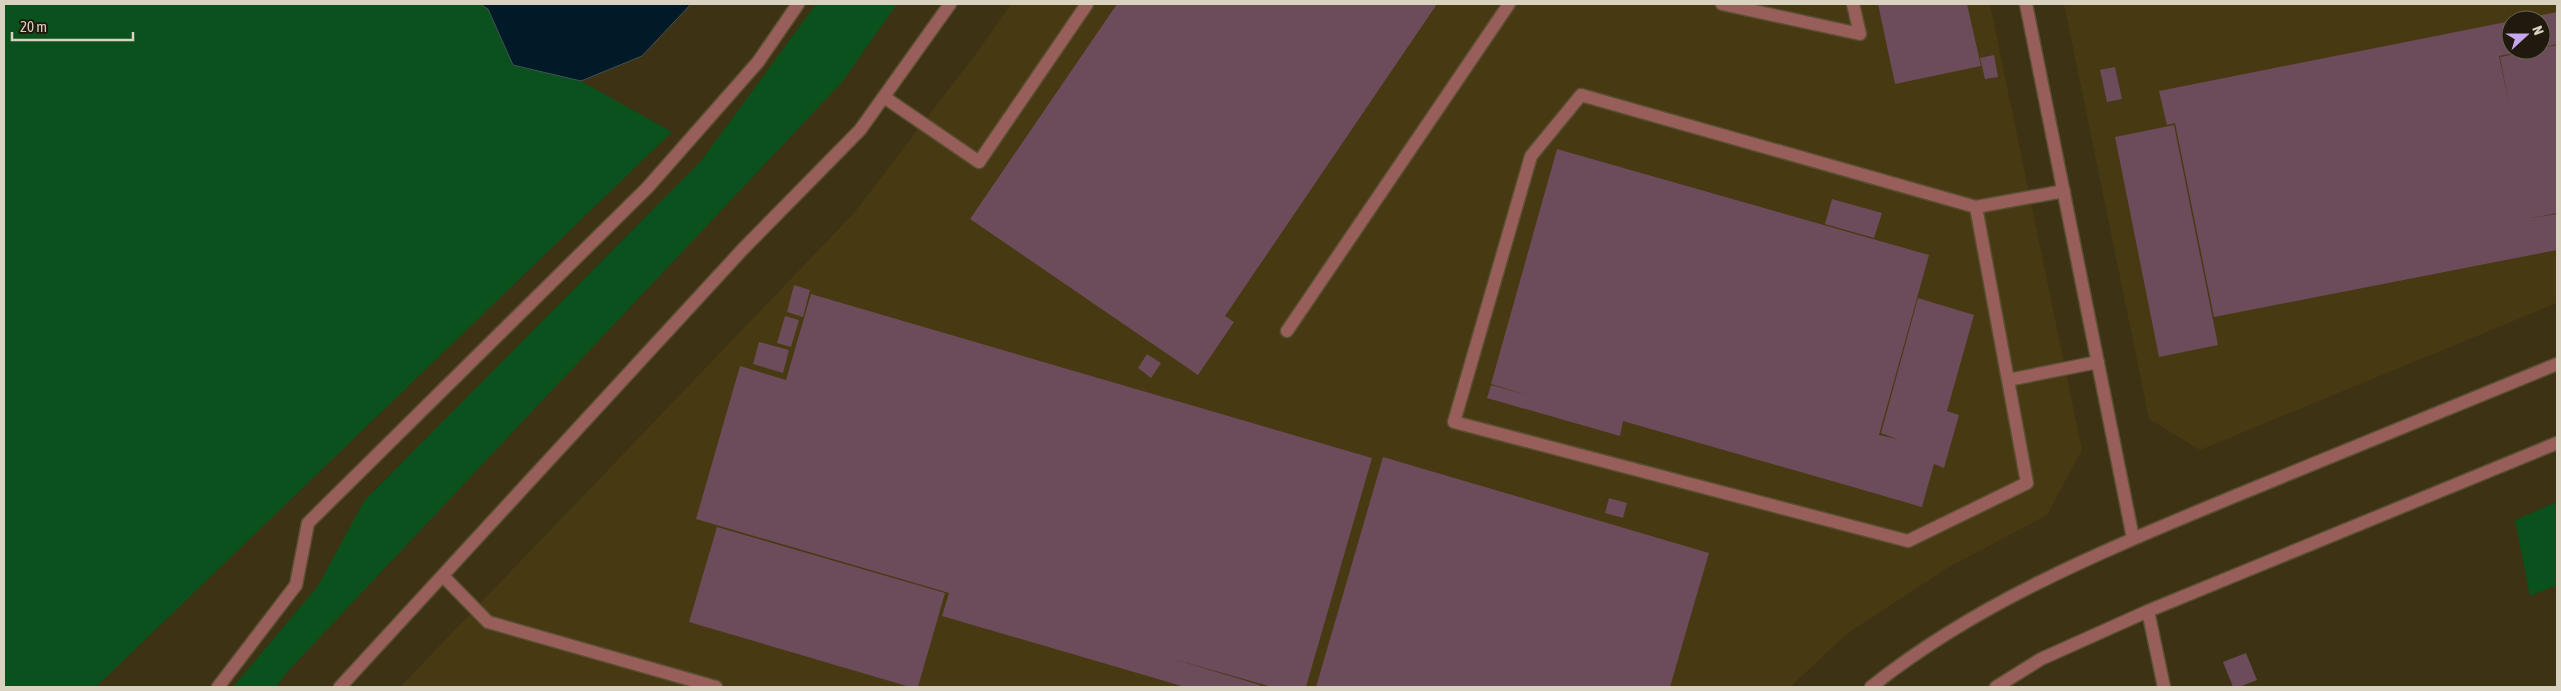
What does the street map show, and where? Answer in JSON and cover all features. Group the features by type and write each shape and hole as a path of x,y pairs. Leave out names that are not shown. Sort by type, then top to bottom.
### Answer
{"street":[{"path":"218,687 296,585 308,523 648,187 758,62 798,4"},
{"path":"340,687 743,249 860,130 950,4"},
{"path":"884,97 979,162 1087,4"},
{"path":"1287,331 1509,4"},
{"path":"1722,4 1860,34 1853,4"},
{"path":"2026,4 2133,538"},
{"path":"1976,207 2027,483 1908,541 1454,422 1531,156 1581,96 1976,207 2064,190"},
{"path":"2008,380 2098,362"},
{"path":"1871,687 1964,622 2044,578 2133,538 2557,364"},
{"path":"1996,687 2041,659 2148,611 2557,443"},
{"path":"442,576 488,622 716,687"},
{"path":"2148,611 2164,687"}],"shaded area":[{"path":"1011,4 1990,4 2082,450 2047,515 1949,567 1848,633 1790,687 400,687 854,213 978,51"},
{"path":"2064,4 2557,4 2557,303 2200,450 2149,419"}],"green space":[{"path":"4,4 480,4 488,9 513,65 581,81 672,132 96,687 4,687"},
{"path":"816,4 897,4 842,82 288,671 276,687 233,687 318,586 364,501 701,161"},
{"path":"2557,502 2557,585 2530,596 2515,520"}],"water":[{"path":"480,4 691,4 642,56 581,81 513,65 488,9"}],"building":[{"path":"1117,4 1437,4 1225,316 1234,322 1198,375 970,219"},
{"path":"1878,4 1967,4 1981,66 1895,84"},
{"path":"2557,12 2557,44 2551,46 2551,13"},
{"path":"2501,23 2501,56 2499,56 2509,104 2500,57 2501,60 2551,60 2551,46 2557,45 2557,213 2532,218 2557,214 2557,250 2214,317 2175,123 2167,125 2159,91"},
{"path":"1994,55 1998,77 1985,79 1980,58"},
{"path":"2115,67 2122,99 2107,102 2100,70"},
{"path":"2174,125 2218,345 2159,357 2115,137"},
{"path":"1557,149 1929,255 1879,435 1897,439 1881,433 1918,298 1974,315 1947,411 1959,415 1944,468 1934,464 1922,507 1623,421 1620,436 1487,398 1491,385 1527,395 1491,384"},
{"path":"1832,199 1882,213 1874,238 1825,224"},
{"path":"794,285 810,290 803,317 787,312"},
{"path":"811,294 1372,458 1306,687 1272,687 1170,658 1260,685 1259,687 1185,687 942,616 949,593 696,519 740,366 786,380"},
{"path":"785,316 799,320 791,347 777,343"},
{"path":"759,342 789,350 783,373 753,364"},
{"path":"1147,354 1161,363 1151,378 1138,368"},
{"path":"1383,457 1709,553 1670,687 1316,687"},
{"path":"1609,498 1627,503 1623,518 1605,513"},
{"path":"717,527 945,593 918,687 910,687 689,622"},
{"path":"2246,653 2257,680 2239,687 2233,687 2223,662"}]}
